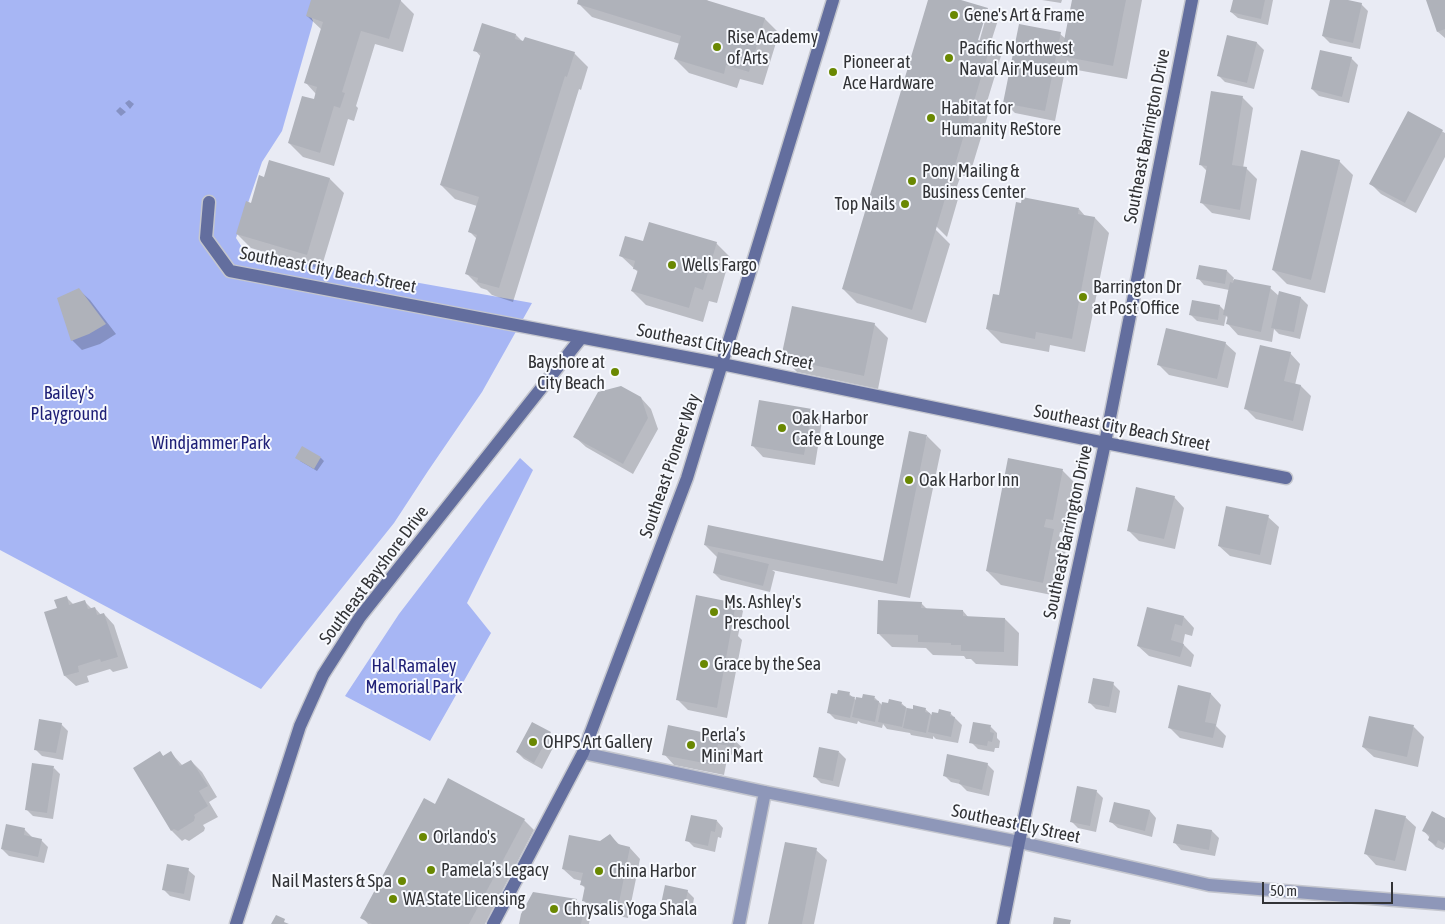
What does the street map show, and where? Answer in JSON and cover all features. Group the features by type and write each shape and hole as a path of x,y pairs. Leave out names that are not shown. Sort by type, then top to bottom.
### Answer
{"street":[{"name":"Southeast Pioneer Way","path":"493,924 583,753 687,478 833,0"},
{"name":"Southeast Barrington Drive","path":"1004,924 1019,842 1105,443 1192,0"},
{"name":"Southeast City Beach Street","path":"209,202 206,238 230,271 722,364 1105,443 1286,478"},
{"name":"Southeast Bayshore Drive","path":"236,924 300,726 323,675 360,617 581,338"},
{"name":"Southeast Ely Street","path":"583,753 765,792 1019,842 1209,885 1445,904"},
{"path":"739,924 765,792"}],"green space":[{"name":"Windjammer Park","path":"0,0 313,0 310,14 313,21 312,26 282,131 262,162 236,238 245,252 532,303 482,392 394,523 261,689 0,550"},
{"name":"Hal Ramaley Memorial Park","path":"520,458 533,470 467,603 491,633 430,741 345,696 399,614"}],"building":[{"path":"311,0 401,0 389,39 361,31 342,92 345,93 340,108 334,106 320,153 288,143 302,96 314,99 317,87 304,83 323,22 306,16"},
{"name":"Rise Academy of Arts","path":"578,0 706,0 765,18 749,72 726,65 724,74 674,59 681,36 577,4"},
{"path":"928,0 961,0 988,8 978,40 991,44 912,310 842,289"},
{"path":"1072,0 1126,0 1113,66 1061,56"},
{"path":"1233,0 1265,0 1261,19 1230,12"},
{"path":"1330,0 1348,0 1362,3 1353,43 1322,36"},
{"path":"1426,0 1445,0 1445,29 1437,32"},
{"path":"482,23 516,34 515,39 523,41 525,37 575,52 567,77 565,76 499,288 477,282 478,278 465,274 477,235 468,232 479,197 440,185 481,53 473,51"},
{"path":"1019,24 1061,32 1045,111 1003,103"},
{"path":"1227,35 1257,42 1247,83 1217,76"},
{"path":"1320,50 1352,57 1342,97 1311,89"},
{"path":"1211,91 1243,96 1232,165 1247,167 1240,210 1200,203 1207,166 1199,165"},
{"path":"1408,111 1443,130 1405,203 1369,184"},
{"path":"1301,150 1340,160 1311,280 1272,270"},
{"path":"269,160 330,178 307,255 236,234 246,201 251,203 259,175 264,177"},
{"path":"1022,197 1079,208 1078,214 1095,217 1072,339 1036,332 1035,339 986,329 993,294 999,295 1016,202 1021,203"},
{"name":"Wells Fargo","path":"649,222 717,242 703,290 695,287 689,308 631,291 638,270 633,269 635,261 619,256 625,236 643,241"},
{"path":"1199,265 1227,270 1225,284 1196,279"},
{"path":"1234,279 1271,286 1261,332 1226,324 1228,316 1223,315 1230,282 1233,283"},
{"path":"79,288 106,324 89,334 71,341 57,298"},
{"path":"1279,291 1301,297 1294,332 1271,328"},
{"path":"1192,300 1220,305 1218,320 1189,315"},
{"path":"792,306 875,323 864,376 781,358"},
{"path":"1166,328 1226,342 1217,379 1157,365"},
{"path":"1260,345 1291,352 1284,381 1301,385 1293,421 1244,409"},
{"path":"621,386 641,397 648,418 623,464 573,437 598,392"},
{"name":"Oak Harbor Cafe & Lounge","path":"759,400 812,409 804,455 751,446"},
{"name":"Oak Harbor Inn","path":"909,431 927,435 897,584 704,545 708,525 883,561"},
{"path":"302,446 321,457 314,469 295,458"},
{"path":"1008,458 1063,469 1053,520 1046,519 1044,527 1054,529 1043,583 986,571"},
{"path":"1136,487 1175,496 1164,539 1127,531"},
{"path":"1226,506 1269,515 1260,555 1218,546"},
{"path":"718,552 769,564 763,586 713,573"},
{"name":"Grace by the Sea","path":"696,595 736,603 717,708 676,700"},
{"path":"67,596 69,605 85,600 88,609 95,607 97,615 104,613 118,657 101,662 100,659 78,666 79,672 64,676 44,612 57,608 54,600"},
{"path":"878,600 922,602 921,608 963,610 963,616 1005,618 1004,652 961,651 961,645 918,642 918,635 877,634"},
{"path":"1147,607 1184,616 1182,626 1175,624 1171,640 1184,644 1180,657 1137,646"},
{"path":"1093,678 1114,682 1109,707 1088,703"},
{"path":"1178,685 1211,693 1205,722 1216,724 1213,738 1168,728"},
{"path":"838,690 850,692 849,696 855,697 850,718 827,713 831,693 837,694"},
{"path":"863,694 875,696 874,700 879,701 875,722 852,717 856,697 862,698"},
{"path":"889,699 902,702 901,705 906,707 902,727 878,722 882,702 888,703"},
{"path":"913,705 926,708 925,712 930,713 926,733 903,728 907,708 913,709"},
{"path":"939,709 951,712 950,716 955,717 951,737 928,732 932,712 938,713"},
{"path":"1369,716 1414,725 1407,757 1362,747"},
{"path":"39,719 62,723 56,753 34,750"},
{"name":"OHPS Art Gallery","path":"532,722 551,732 534,763 516,752"},
{"path":"973,722 991,725 990,732 994,733 992,742 988,741 987,746 969,743"},
{"name":"Perla’s Mini Mart","path":"668,725 735,739 734,747 718,744 714,765 662,755"},
{"path":"819,747 839,751 833,781 813,777"},
{"path":"160,751 163,756 171,751 180,766 191,760 208,786 199,791 208,806 194,815 194,821 178,831 174,829 171,831 133,768"},
{"path":"947,754 988,763 982,790 959,784 960,780 943,776"},
{"path":"32,763 54,766 47,813 25,810"},
{"path":"448,778 525,819 469,924 372,924 360,918 424,798 435,804"},
{"path":"1077,786 1097,790 1090,826 1070,822"},
{"path":"1114,802 1150,810 1145,831 1109,822"},
{"path":"1375,809 1406,816 1395,861 1364,854"},
{"path":"1432,811 1445,818 1445,844 1438,840 1436,845 1428,840 1430,835 1422,831"},
{"path":"691,815 717,820 715,832 711,831 708,846 685,841"},
{"path":"6,824 25,828 24,835 42,839 38,857 1,849"},
{"path":"1177,824 1212,830 1209,850 1173,843"},
{"name":"China Harbor","path":"610,834 618,844 630,847 618,908 582,901 585,886 580,885 583,873 562,869 569,835 600,841"},
{"path":"785,842 817,848 802,924 768,924"},
{"path":"167,864 189,868 184,894 162,890"},
{"path":"665,885 688,890 684,908 661,904"},
{"name":"Chrysalis Yoga Shala","path":"533,892 577,899 576,903 585,905 581,924 519,924 521,914"},
{"path":"276,915 285,919 284,922 289,924 271,924"},
{"path":"1054,917 1071,920 1070,924 1053,924"}],"place":[{"name":"Gene's Art & Frame","path":"954,15"},
{"name":"Rise Academy of Arts","path":"717,47"},
{"name":"Pacific Northwest Naval Air Museum","path":"949,58"},
{"name":"Pioneer at Ace Hardware","path":"833,72"},
{"name":"Habitat for Humanity ReStore","path":"931,118"},
{"name":"Pony Mailing & Business Center","path":"912,181"},
{"name":"Top Nails","path":"905,204"},
{"name":"Wells Fargo","path":"672,265"},
{"name":"Barrington Dr at Post Office","path":"1083,297"},
{"name":"Bayshore at City Beach","path":"615,372"},
{"name":"Oak Harbor Cafe & Lounge","path":"782,428"},
{"name":"Oak Harbor Inn","path":"909,480"},
{"name":"Ms. Ashley's Preschool","path":"714,612"},
{"name":"Grace by the Sea","path":"704,664"},
{"name":"OHPS Art Gallery","path":"533,742"},
{"name":"Perla’s Mini Mart","path":"691,745"},
{"name":"Orlando's","path":"423,837"},
{"name":"Pamela’s Legacy","path":"431,870"},
{"name":"China Harbor","path":"599,871"},
{"name":"Nail Masters & Spa","path":"402,881"},
{"name":"WA State Licensing","path":"393,899"},
{"name":"Chrysalis Yoga Shala","path":"554,909"}],"park label":[{"name":"Bailey's Playground","path":"69,403"}]}
